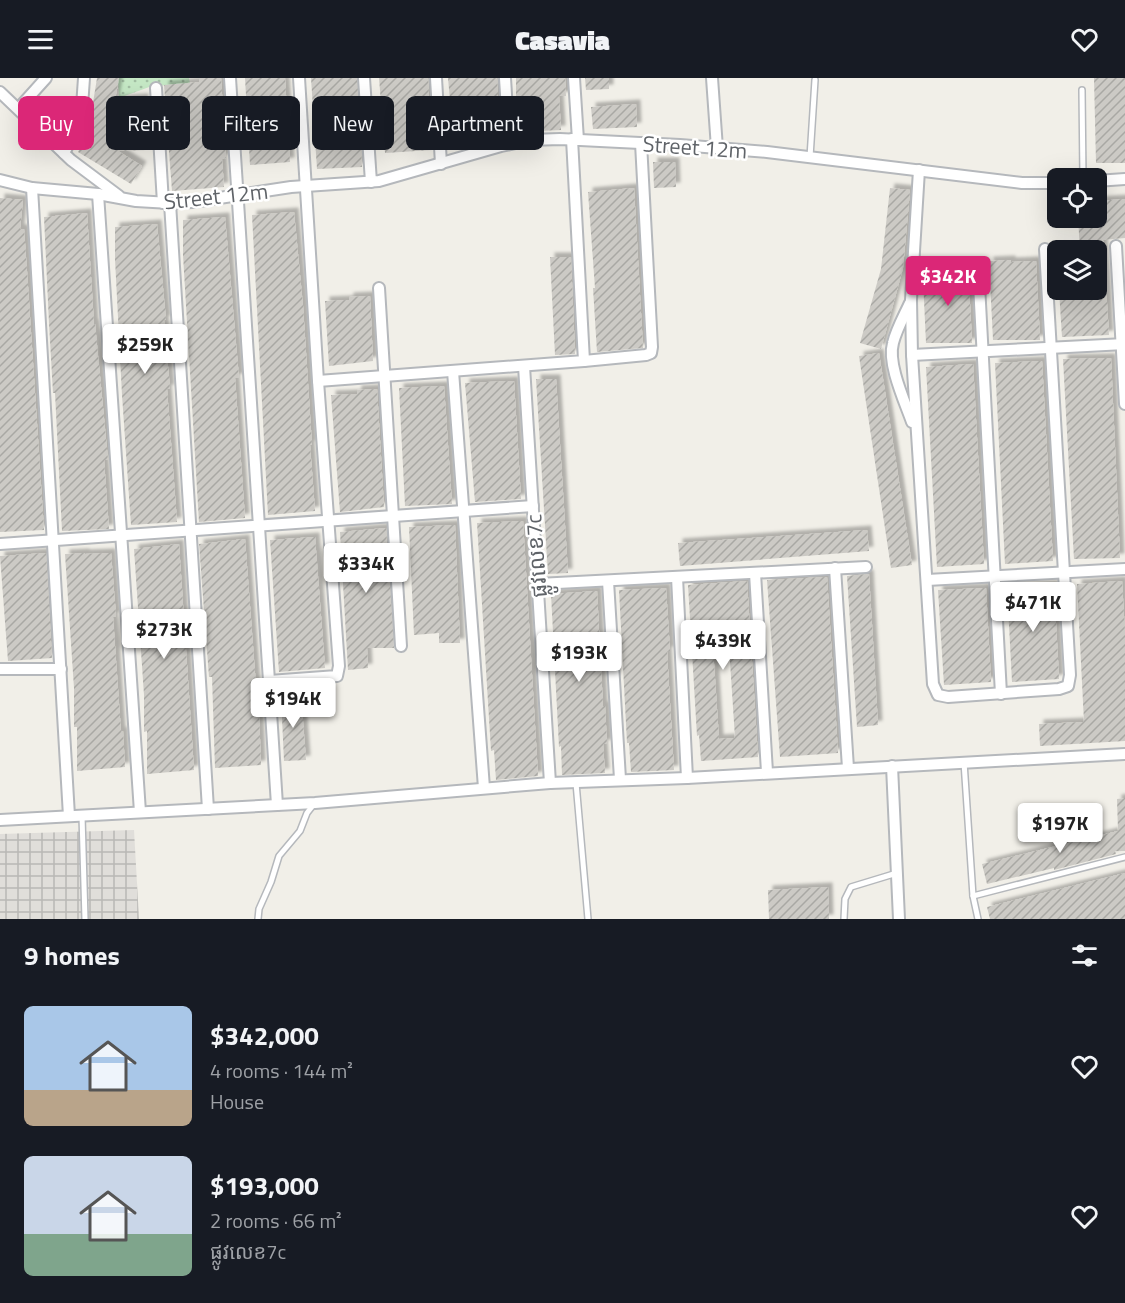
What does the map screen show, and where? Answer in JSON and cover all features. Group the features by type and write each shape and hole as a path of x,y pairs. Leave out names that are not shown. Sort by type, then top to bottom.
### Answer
{"street":[{"path":"30,96 46,78"},
{"path":"64,153 81,120 84,78"},
{"path":"230,78 277,805"},
{"path":"269,681 337,676 339,666 298,78"},
{"path":"364,78 370,182"},
{"path":"436,78 441,164"},
{"path":"505,78 506,96"},
{"path":"574,78 584,361"},
{"path":"712,78 717,148"},
{"path":"156,88 167,203 208,809"},
{"path":"0,92 18,107"},
{"name":"Street 12m","path":"544,140 717,148 1022,183 1047,183"},
{"path":"318,381 646,356 651,353 641,143"},
{"path":"61,150 122,199"},
{"name":"Street 12m","path":"0,180 32,188 167,203 306,186 370,182 406,175 489,150"},
{"path":"920,170 911,300 912,355 933,684 938,696 1001,694 1059,689 1068,686 1070,675 1045,249"},
{"path":"1107,180 1125,179"},
{"path":"32,188 69,816"},
{"path":"98,194 140,812"},
{"path":"1116,246 1125,404"},
{"path":"978,266 1001,694"},
{"path":"379,288 401,646"},
{"path":"911,300 892,345 899,385 917,434"},
{"path":"912,355 1123,344"},
{"name":"ផ្លូវលេខ7c","path":"524,366 550,783"},
{"path":"453,371 484,788"},
{"path":"0,544 533,506"},
{"path":"538,584 866,567"},
{"path":"836,568 848,768"},
{"path":"927,580 1125,568"},
{"path":"755,573 767,772"},
{"path":"677,577 687,778"},
{"path":"609,580 620,779"},
{"path":"0,669 61,669"},
{"path":"0,820 315,803 550,783 687,778 1125,754"},
{"path":"892,766 899,919"}],"lane":[{"path":"810,158 815,80"},
{"path":"1082,90 1083,168"},
{"path":"964,762 973,896 978,919"},
{"path":"576,783 588,919"},
{"path":"258,919 259,909 279,856 300,831 307,813 315,803"},
{"path":"82,816 85,919"},
{"path":"973,896 1125,857"},
{"path":"844,919 845,899 851,887 897,873"}],"shaded area":[{"path":"134,830 139,919 0,919 0,834"}],"green space":[{"path":"118,78 189,78 190,84 152,86 119,96"}],"building":[{"path":"97,78 119,78 116,96 106,96 106,150 146,150 118,151 142,166 131,184 78,152 79,150 94,150 94,97"},
{"path":"199,78 221,78 222,96 202,96 202,150 226,150 226,158 222,159 224,187 172,191 169,150 190,150 190,96 165,96 164,85 199,82"},
{"path":"245,78 285,78 286,96 246,96"},
{"path":"311,78 357,78 358,96 312,96"},
{"path":"379,78 428,78 429,96 406,96 406,150 432,150 385,153 385,150 394,150 394,96 380,96"},
{"path":"448,78 497,78 498,96 450,96"},
{"path":"516,78 565,78 566,96 559,96 561,130 544,131 544,96 516,96"},
{"path":"585,78 609,78 609,89 586,90"},
{"path":"1094,78 1125,78 1125,163 1096,163"},
{"path":"636,104 637,127 593,129 591,107"},
{"path":"249,150 289,150 290,162 250,165"},
{"path":"316,150 361,150 362,167 317,169"},
{"path":"653,162 675,162 676,187 654,188"},
{"path":"634,188 643,348 597,352 588,192"},
{"path":"890,188 910,190 903,268 881,349 860,343 881,269"},
{"path":"0,198 23,200 20,229 24,229 44,530 0,532"},
{"path":"1125,199 1125,238 1079,240 1079,228 1107,228 1107,200"},
{"path":"294,212 303,306 315,511 268,515 252,215"},
{"path":"87,213 94,324 108,460 104,460 109,529 62,531 44,217"},
{"path":"225,217 239,378 235,378 245,518 199,522 183,255 183,220"},
{"path":"157,224 166,320 164,320 170,389 167,389 177,522 131,525 122,395 115,227"},
{"path":"550,257 571,257 575,354 555,355"},
{"path":"1011,260 1011,262 1036,261 1040,340 993,340 989,261"},
{"path":"968,264 972,343 926,343 923,279 947,278 947,266"},
{"path":"370,296 373,361 329,366 325,301"},
{"path":"1060,300 1107,300 1109,335 1062,337"},
{"path":"879,353 912,565 891,568 859,356"},
{"path":"1111,358 1120,558 1074,559 1063,359"},
{"path":"1042,361 1053,561 1005,564 995,363"},
{"path":"973,364 984,564 937,567 926,367"},
{"path":"536,379 556,379 568,573 548,574"},
{"path":"514,381 521,499 475,502 465,383"},
{"path":"444,386 452,504 405,506 399,388"},
{"path":"377,389 384,507 340,512 331,395 357,394 357,390"},
{"path":"523,521 538,776 496,780 494,750 491,751 477,523"},
{"path":"455,525 460,643 439,643 439,633 414,635 409,527"},
{"path":"386,528 394,648 367,648 368,668 348,670 340,532"},
{"path":"867,530 869,551 680,566 678,543"},
{"path":"315,537 325,668 279,672 270,540"},
{"path":"245,539 256,686 258,686 261,765 215,768 212,677 209,677 199,544"},
{"path":"179,544 194,770 147,774 147,731 144,732 144,695 134,549"},
{"path":"46,553 52,658 8,661 0,556"},
{"path":"111,553 116,616 113,617 125,767 77,771 77,727 74,727 74,688 65,554"},
{"path":"869,574 878,725 857,727 847,576"},
{"path":"827,577 838,753 780,757 767,580"},
{"path":"747,581 758,757 701,761 699,735 697,736 688,585","holes":["729,646 735,738 719,739 713,648"]},
{"path":"1122,581 1125,633 1125,741 1040,746 1039,724 1084,722 1077,584"},
{"path":"1054,585 1059,679 1012,682 1007,587"},
{"path":"666,588 674,770 631,772 629,743 627,743 619,590"},
{"path":"986,588 991,682 944,685 938,590"},
{"path":"597,591 607,744 603,744 605,773 562,775 551,594"},
{"path":"301,696 306,760 284,761 281,697"},
{"path":"1125,798 1125,851 1115,851 1116,854 1054,870 1054,868 987,884 982,864 1118,831 1117,799"},
{"path":"1125,873 1125,919 990,919 987,907"},
{"path":"828,887 829,919 769,919 768,890"}]}
